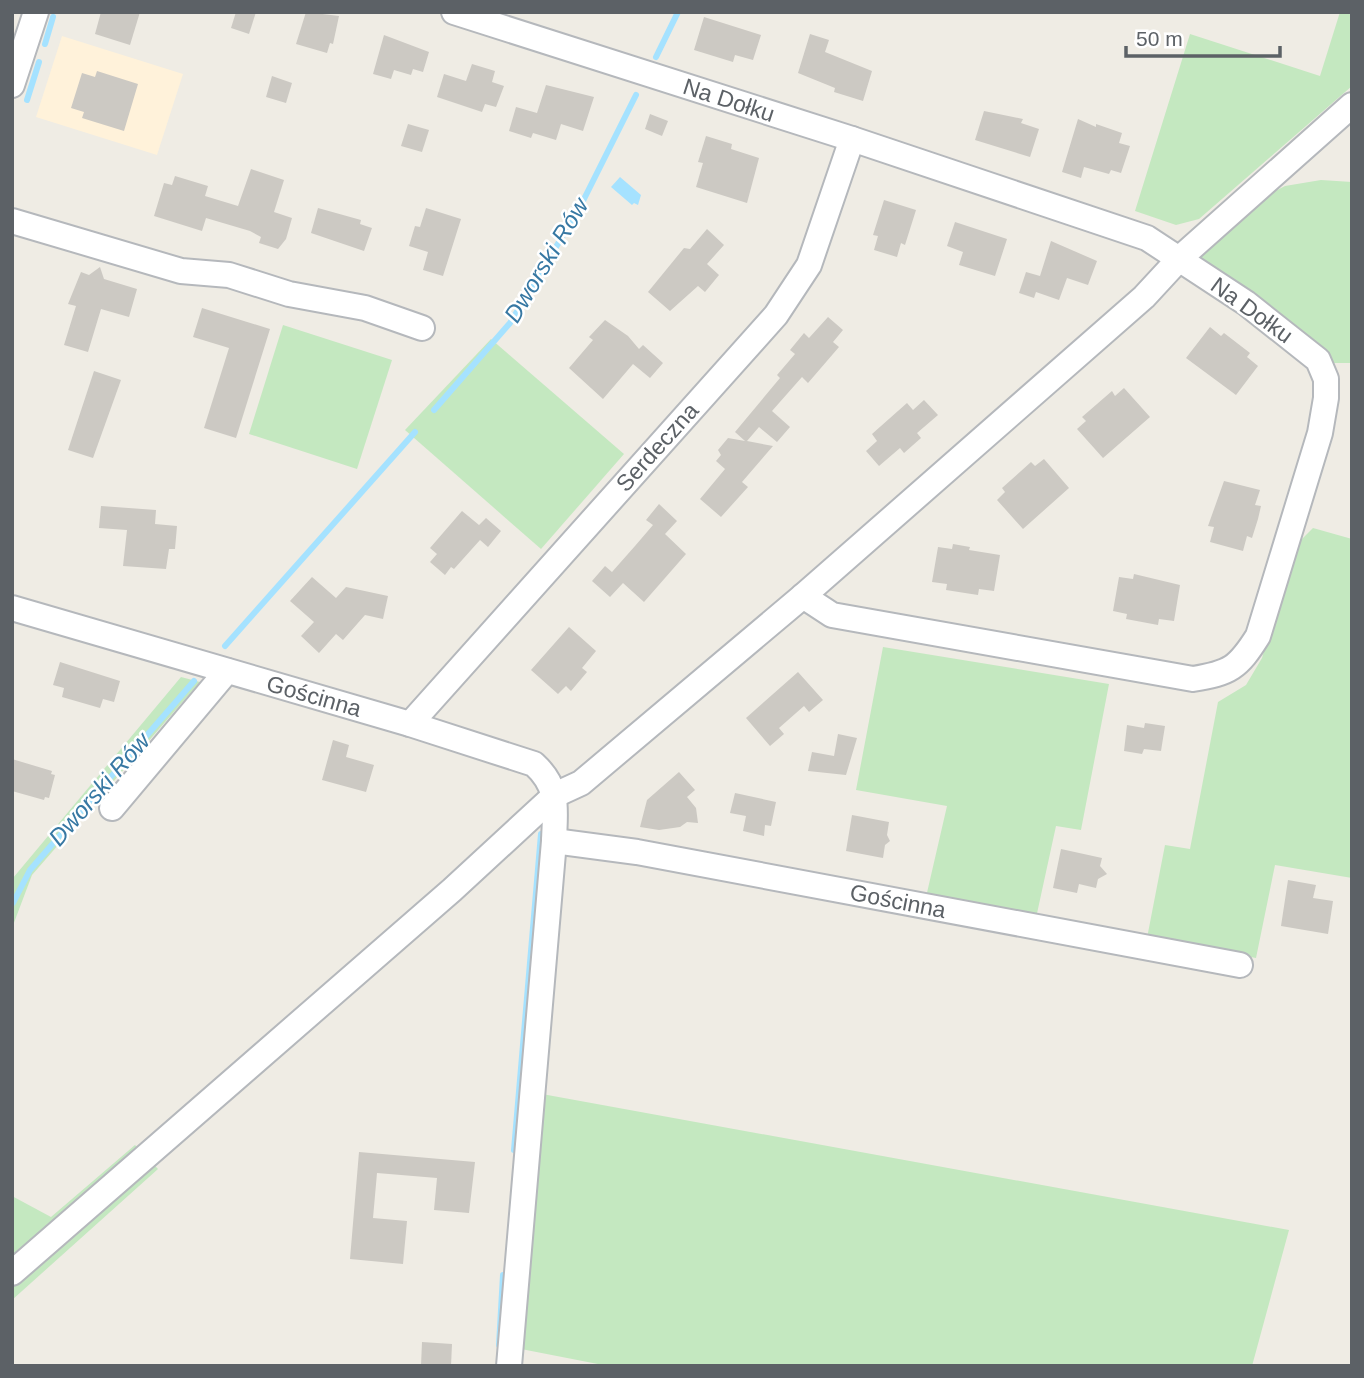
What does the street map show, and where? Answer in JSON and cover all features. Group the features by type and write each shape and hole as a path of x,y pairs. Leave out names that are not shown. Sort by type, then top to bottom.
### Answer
{"street":[{"path":"13,81 36,12"},
{"name":"Na Dołku","path":"454,12 852,139 1147,238 1246,303 1318,360 1326,379 1320,433 1258,636 1244,659 1226,674 1193,679 832,615 803,596"},
{"path":"12,1273 452,890 555,795 581,783 803,596 1144,298 1180,258 1352,105"},
{"name":"Serdeczna","path":"410,724 776,315 809,265 852,139"},
{"path":"12,221 180,271 229,275 289,295 365,308 422,328"},
{"name":"Gościnna","path":"12,608 410,724 534,764 549,778 555,795"},
{"path":"112,808 228,671"},
{"path":"509,1366 554,841 555,795"},
{"name":"Gościnna","path":"554,841 637,852 1240,965"}],"shaded area":[{"path":"62,36 183,74 157,155 36,117"}],"green space":[{"path":"1340,12 1352,12 1352,86 1199,219 1176,225 1135,211 1190,34 1320,76"},
{"path":"1321,180 1352,182 1352,363 1334,363 1202,261 1202,251 1260,199 1285,186"},
{"path":"283,325 392,360 357,469 249,434"},
{"path":"491,339 624,454 541,549 405,430"},
{"path":"1313,528 1352,539 1352,878 1275,865 1256,958 1147,938 1165,845 1190,849 1218,702 1246,685 1262,658 1293,548"},
{"path":"883,647 1109,684 1081,830 1056,826 1036,918 926,897 947,806 856,790"},
{"path":"181,677 200,682 32,875 12,928 13,878"},
{"path":"542,1094 1289,1230 1252,1366 608,1366 516,1348"},
{"path":"135,1145 158,1169 12,1300 12,1196 51,1217"}],"water":[{"path":"620,177 641,195 638,205 632,205 611,187"}],"building":[{"path":"101,12 140,12 130,45 95,34"},
{"path":"236,12 256,12 249,34 231,28"},
{"path":"306,12 339,16 333,44 330,43 327,53 296,44"},
{"path":"704,17 761,35 753,60 735,55 733,62 694,50"},
{"path":"810,34 829,40 825,52 872,71 863,101 834,92 835,88 798,73"},
{"path":"384,35 429,52 423,72 413,69 411,75 394,70 391,79 373,74"},
{"path":"472,64 495,71 492,82 504,86 496,107 485,104 482,112 437,97 444,74 466,81"},
{"path":"97,71 138,84 124,131 82,118 84,112 71,108 82,73 95,77"},
{"path":"272,76 292,83 286,103 266,97"},
{"path":"546,85 594,97 583,131 561,124 556,140 533,133 531,138 509,131 516,107 537,113"},
{"path":"984,111 1023,119 1021,123 1039,129 1030,157 975,140"},
{"path":"650,114 668,121 662,136 645,129"},
{"path":"1078,119 1096,127 1096,124 1122,133 1119,143 1130,146 1121,173 1111,170 1109,174 1084,167 1081,178 1062,172"},
{"path":"408,124 429,130 422,152 401,146"},
{"path":"706,136 732,144 731,149 759,158 747,203 696,187 703,163 698,162"},
{"path":"251,169 284,180 274,212 292,218 286,239 278,249 259,243 261,237 250,231 206,218 202,231 154,216 164,183 172,185 175,176 208,186 205,196 238,206"},
{"path":"884,200 916,210 905,245 901,243 897,257 874,250 878,236 873,235"},
{"path":"318,208 361,220 360,224 372,228 364,251 311,233"},
{"path":"426,208 461,219 443,276 423,270 428,252 409,246 415,226 420,227"},
{"path":"955,222 1007,239 995,276 959,265 963,252 947,246"},
{"path":"707,229 724,245 707,264 719,275 705,292 698,286 670,311 648,292 684,248 690,249"},
{"path":"1051,241 1097,261 1088,285 1067,278 1059,300 1036,292 1034,298 1019,293 1026,272 1040,276"},
{"path":"100,267 104,279 137,289 129,317 101,309 88,352 64,345 76,306 68,304 81,272 89,275"},
{"path":"202,308 270,329 236,438 204,428 229,348 193,337"},
{"path":"828,317 843,330 833,342 839,347 808,383 802,377 772,411 790,427 777,442 759,427 747,441 773,446 742,482 748,487 721,517 700,499 725,469 716,461 721,455 718,450 728,438 745,441 735,432 780,378 777,375 795,354 790,350 804,333 809,338"},
{"path":"605,320 628,336 639,349 643,345 663,363 650,378 633,364 603,399 569,368 593,340 589,337"},
{"path":"1210,327 1221,336 1224,333 1250,353 1247,357 1258,366 1236,395 1186,358"},
{"path":"94,371 121,380 93,458 68,450"},
{"path":"1124,388 1150,417 1103,458 1077,429 1086,421 1082,417 1112,391 1115,396"},
{"path":"924,400 938,415 917,433 921,438 904,453 900,448 879,466 866,451 877,441 872,434 907,403 913,410"},
{"path":"1044,459 1069,488 1023,529 997,500 1005,492 1002,488 1031,462 1035,466"},
{"path":"1224,481 1260,490 1255,505 1261,506 1258,519 1252,538 1247,536 1243,551 1210,542 1214,527 1208,526"},
{"path":"659,504 677,521 665,534 686,554 644,602 623,583 610,597 592,581 605,566 612,572 635,546 653,525 646,520"},
{"path":"101,506 156,510 155,524 177,526 175,549 169,549 166,569 123,566 127,530 99,528"},
{"path":"462,511 479,525 486,518 501,531 488,547 480,540 454,569 451,567 445,575 430,562 437,554 430,548"},
{"path":"953,544 970,547 969,550 1000,555 994,591 979,589 978,595 946,590 947,584 932,582 938,547 952,549"},
{"path":"1134,574 1180,585 1174,621 1159,619 1158,625 1126,619 1127,614 1113,611 1119,577 1133,579"},
{"path":"312,577 336,598 346,587 388,596 383,619 365,615 343,640 336,634 319,653 301,636 314,622 290,601"},
{"path":"569,627 596,651 582,668 587,672 571,691 566,686 558,694 531,670"},
{"path":"60,662 120,681 114,702 103,699 100,708 62,697 64,688 53,685"},
{"path":"798,672 823,700 809,712 804,706 779,728 784,734 770,746 746,718"},
{"path":"1145,723 1165,726 1161,751 1144,749 1142,754 1124,751 1127,725 1144,728"},
{"path":"838,734 857,738 846,775 808,771 812,752 834,756"},
{"path":"333,740 349,745 346,757 374,765 366,792 322,780"},
{"path":"12,759 52,771 51,774 55,775 49,798 45,797 44,800 12,791"},
{"path":"679,772 695,790 687,797 696,808 698,823 687,822 680,827 659,830 640,827 647,800"},
{"path":"735,793 776,802 771,826 765,825 764,836 743,831 746,816 730,813"},
{"path":"852,815 889,822 887,835 890,841 885,845 883,858 846,851"},
{"path":"1061,849 1102,858 1100,866 1107,874 1098,879 1096,888 1079,884 1077,893 1053,888"},
{"path":"1288,880 1316,885 1313,898 1333,901 1328,934 1281,926"},
{"path":"359,1152 475,1162 469,1213 434,1210 437,1178 377,1173 373,1218 407,1221 403,1264 350,1259"},
{"path":"422,1342 452,1344 451,1366 421,1366"}],"waterway":[{"name":"Dworski Rów","path":"656,57 678,12"},
{"path":"45,44 53,17"},
{"path":"27,100 39,62"},
{"name":"Dworski Rów","path":"434,410 510,323 579,209 636,95"},
{"name":"Dworski Rów","path":"225,646 415,432"},
{"name":"Dworski Rów","path":"13,903 30,870 194,681"},
{"path":"514,1150 541,834"},
{"path":"499,1345 503,1275"}]}
